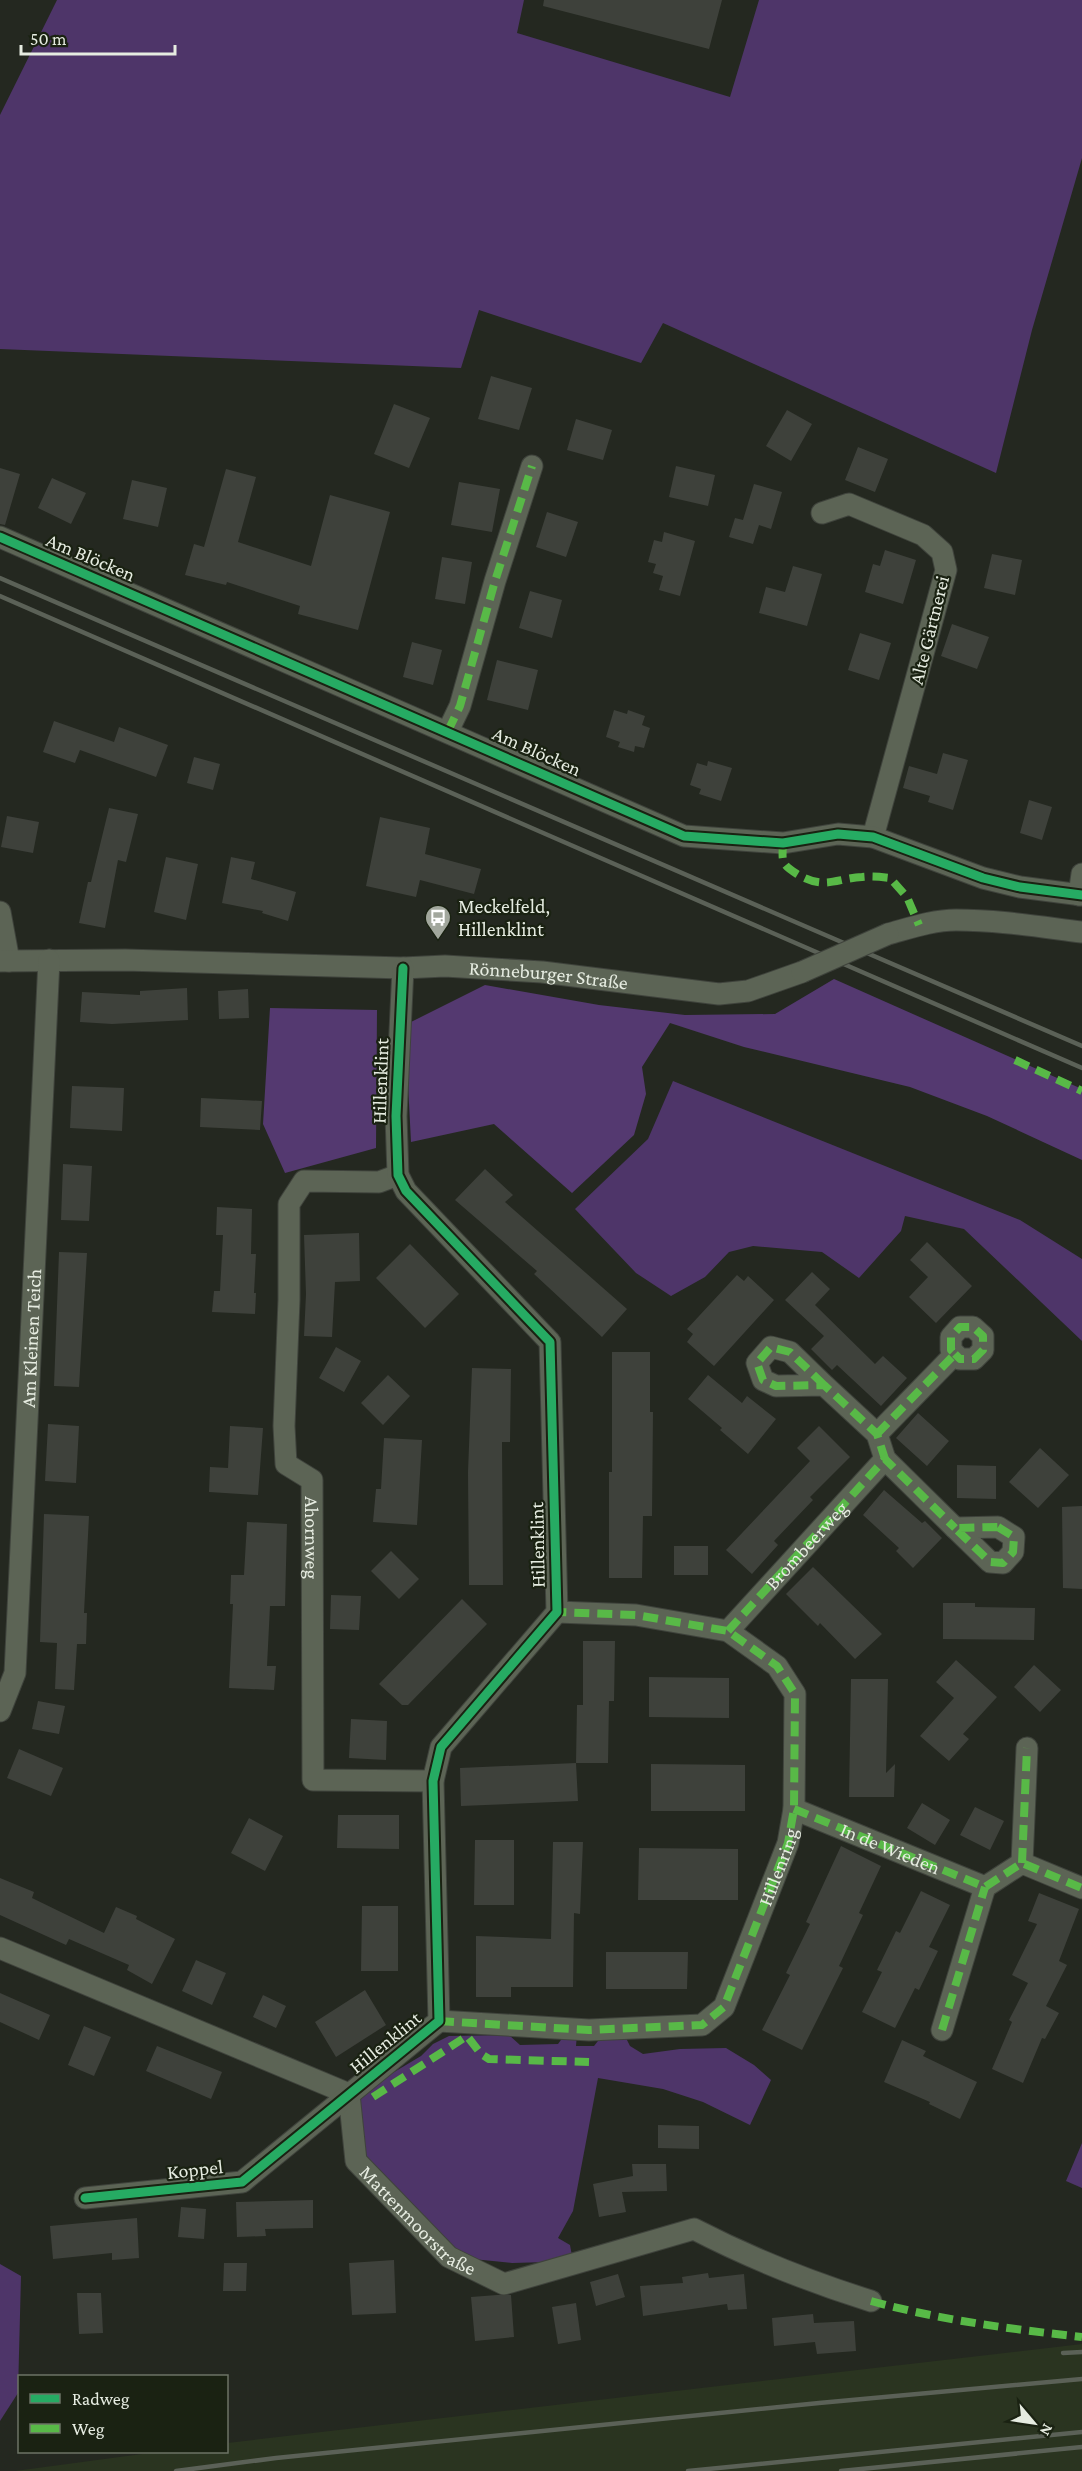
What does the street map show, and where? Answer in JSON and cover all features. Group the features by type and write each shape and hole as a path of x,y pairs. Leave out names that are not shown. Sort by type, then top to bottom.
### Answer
{"street":[{"path":"448,731 459,706 495,581 532,466"},
{"name":"Alte Gärtnerei","path":"822,513 849,504 923,535 942,552 946,570 873,837"},
{"name":"Am Blöcken","path":"0,537 684,836 783,843 838,834 873,837 983,878 1020,887 1081,888"},
{"path":"0,912 4,961"},
{"name":"Rönneburger Straße","path":"4,961 282,963 403,968 445,966 542,972 719,994 748,991 802,972 888,934 919,925 955,920 1022,924 1082,932"},
{"name":"Am Kleinen Teich","path":"0,1711 15,1673 50,960"},
{"name":"Hillenklint","path":"349,2094 439,2021 434,1781 441,1747 556,1612 550,1342 406,1191 398,1175 396,1116 403,968"},
{"name":"Ahornweg","path":"398,1175 379,1182 304,1181 289,1204 289,1300 284,1426 286,1464 312,1480 313,1780 434,1781"},
{"path":"877,1434 955,1354"},
{"path":"824,1385 877,1434 885,1459 955,1528"},
{"name":"Brombeerweg","path":"728,1631 885,1459"},
{"name":"Hillenring","path":"439,2021 589,2030 702,2025 724,2007 788,1843 794,1809 795,1694 777,1666 728,1631 636,1615 556,1612"},
{"path":"1022,1863 1027,1748"},
{"name":"In de Wieden","path":"794,1809 985,1887"},
{"path":"942,2030 985,1887 1022,1863"},
{"path":"1022,1863 1082,1888"},
{"path":"0,1948 349,2094"},
{"name":"Koppel","path":"85,2198 242,2182 349,2094"},
{"name":"Mattenmoorstraße","path":"349,2094 356,2161 448,2257 504,2284 694,2229 749,2258 871,2301"}],"shaded area":[{"path":"57,0 524,0 517,33 730,97 759,0 1082,0 1082,158 1032,330 996,473 663,323 641,363 479,310 461,368 0,349 0,115"},
{"path":"834,979 1082,1089 1082,1160 987,1116 910,1087 744,1047 670,1023 642,1067 646,1094 634,1135 572,1193 494,1124 411,1142 405,1025 485,985 599,1005 685,1015 775,1014"},
{"path":"270,1008 377,1010 376,1148 285,1173 263,1124"},
{"path":"673,1081 1020,1220 1082,1259 1082,1341 964,1229 905,1216 901,1231 859,1278 822,1252 753,1246 729,1252 705,1277 671,1296 636,1273 575,1209 648,1139"},
{"path":"605,2032 624,2034 630,2046 643,2054 680,2049 726,2048 754,2065 771,2080 750,2125 703,2102 663,2089 598,2078 573,2211 558,2238 570,2245 572,2256 547,2262 512,2263 473,2259 448,2248 428,2232 365,2155 351,2104 364,2090 421,2056 433,2044 449,2036 509,2035 520,2045 558,2044 566,2033 577,2034 576,2046 594,2046"},
{"path":"1082,2143 1082,2188 1066,2181"},
{"path":"0,2264 21,2276 18,2393 0,2421"},
{"path":"1082,2344 1082,2471 15,2471 150,2453 228,2453 228,2443"}],"building":[{"path":"544,0 722,0 709,49 543,6"},
{"path":"491,376 532,388 519,430 478,419"},
{"path":"394,404 430,418 409,468 374,454"},
{"path":"787,410 812,424 791,461 766,446"},
{"path":"576,419 612,430 603,460 567,450"},
{"path":"858,447 888,459 875,492 845,480"},
{"path":"676,466 715,475 708,506 669,497"},
{"path":"0,468 20,474 5,525 0,524"},
{"path":"226,469 256,477 238,542 311,566 330,495 390,512 358,630 298,614 300,606 227,582 226,585 185,575 194,544 204,547"},
{"path":"52,478 86,493 71,524 38,508"},
{"path":"132,480 167,488 158,527 123,519"},
{"path":"459,482 500,489 492,532 451,525"},
{"path":"754,484 782,492 771,529 759,525 753,544 729,537 735,518 743,520"},
{"path":"547,512 578,522 566,557 536,547"},
{"path":"664,532 695,541 680,596 659,590 663,576 653,573 656,564 648,562 654,540 662,542"},
{"path":"885,550 916,560 903,604 865,592 873,564 880,566"},
{"path":"992,554 1022,560 1015,595 984,588"},
{"path":"442,557 472,562 465,604 435,599"},
{"path":"793,566 822,574 807,626 759,613 766,587 785,592"},
{"path":"530,591 562,600 552,638 519,628"},
{"path":"952,624 989,637 977,669 941,656"},
{"path":"860,633 891,643 879,680 848,670"},
{"path":"412,642 442,650 433,685 403,677"},
{"path":"497,660 538,670 528,710 487,700"},
{"path":"614,710 627,714 628,710 645,716 642,725 650,728 644,748 635,746 634,752 618,747 620,742 606,737"},
{"path":"54,721 114,742 119,727 168,745 156,777 80,750 75,763 43,752"},
{"path":"943,753 968,760 953,810 928,802 930,796 903,788 909,766 937,774"},
{"path":"194,757 220,764 213,790 187,783"},
{"path":"708,761 732,768 721,801 699,794 701,789 690,785 697,763 707,766"},
{"path":"1029,800 1052,807 1042,840 1020,833"},
{"path":"109,808 138,814 126,862 118,860 105,928 79,923"},
{"path":"7,816 39,822 33,853 1,847"},
{"path":"380,817 430,828 425,854 481,869 474,894 420,880 416,897 366,886"},
{"path":"166,857 198,864 186,920 154,912"},
{"path":"231,857 255,862 251,879 296,892 288,921 262,913 263,911 222,903"},
{"path":"187,988 188,1020 112,1024 80,1022 82,992 140,995 140,991"},
{"path":"248,989 249,1018 219,1019 218,991"},
{"path":"72,1086 124,1088 122,1131 70,1128"},
{"path":"201,1098 262,1101 260,1130 200,1127"},
{"path":"63,1164 92,1166 89,1221 61,1220"},
{"path":"485,1169 513,1195 505,1202 627,1309 602,1337 534,1274 537,1271 455,1200"},
{"path":"217,1207 252,1209 251,1254 256,1254 255,1314 212,1312 214,1291 220,1291 223,1235 216,1235"},
{"path":"359,1233 360,1281 335,1282 332,1337 304,1336 306,1294 304,1235"},
{"path":"927,1242 972,1286 936,1323 909,1297 928,1277 910,1260"},
{"path":"410,1244 459,1294 425,1328 376,1278"},
{"path":"59,1252 87,1253 79,1387 54,1386"},
{"path":"812,1272 830,1289 815,1305 875,1364 883,1356 907,1378 881,1406 837,1365 832,1370 811,1349 824,1336 785,1300"},
{"path":"737,1275 744,1281 748,1276 774,1300 714,1366 687,1342 693,1334 687,1329"},
{"path":"336,1347 361,1361 344,1392 319,1378"},
{"path":"612,1352 650,1352 650,1412 653,1412 652,1516 643,1516 642,1578 609,1578"},
{"path":"472,1368 511,1369 510,1442 502,1442 503,1585 469,1585 468,1472"},
{"path":"388,1375 410,1396 383,1425 361,1403"},
{"path":"708,1375 742,1403 747,1396 776,1419 748,1454 688,1399"},
{"path":"918,1413 949,1441 927,1466 896,1438"},
{"path":"48,1424 79,1426 76,1483 45,1481"},
{"path":"230,1426 263,1428 258,1495 209,1492 210,1467 228,1468"},
{"path":"819,1426 850,1457 810,1497 813,1500 774,1541 778,1545 752,1574 726,1550 810,1461 797,1448"},
{"path":"384,1438 422,1440 417,1525 373,1522 376,1489 381,1489"},
{"path":"1040,1448 1069,1475 1038,1508 1009,1482"},
{"path":"957,1465 996,1466 996,1499 957,1498"},
{"path":"884,1490 922,1523 925,1521 942,1538 913,1568 896,1551 899,1548 863,1515"},
{"path":"1082,1506 1082,1589 1063,1588 1062,1507"},
{"path":"44,1514 89,1516 84,1613 87,1613 86,1644 77,1644 74,1690 55,1689 57,1643 40,1642"},
{"path":"247,1522 287,1524 285,1606 270,1606 267,1666 276,1666 274,1690 229,1688 233,1604 230,1604 231,1575 244,1575"},
{"path":"674,1546 708,1546 708,1575 674,1575"},
{"path":"391,1551 419,1579 399,1599 371,1571"},
{"path":"813,1567 882,1634 855,1659 820,1623 818,1626 786,1594"},
{"path":"331,1595 361,1596 359,1630 330,1629"},
{"path":"462,1599 487,1624 408,1705 402,1705 379,1684"},
{"path":"943,1603 975,1603 975,1607 1035,1608 1034,1640 943,1639"},
{"path":"583,1641 615,1641 614,1701 609,1701 608,1763 576,1763 577,1705 583,1705"},
{"path":"956,1660 997,1697 963,1734 969,1739 949,1761 920,1736 954,1698 936,1682"},
{"path":"1034,1665 1061,1690 1040,1712 1014,1687"},
{"path":"649,1677 729,1678 729,1718 649,1717"},
{"path":"851,1679 888,1679 886,1773 895,1764 894,1797 849,1797"},
{"path":"38,1701 65,1706 59,1734 32,1729"},
{"path":"351,1719 387,1721 386,1760 349,1758"},
{"path":"19,1749 63,1768 51,1796 7,1778"},
{"path":"576,1763 578,1801 461,1806 460,1768"},
{"path":"651,1764 745,1765 745,1811 651,1811"},
{"path":"922,1803 950,1820 935,1845 907,1828"},
{"path":"975,1807 1004,1821 990,1850 960,1835"},
{"path":"338,1815 399,1815 399,1849 337,1848"},
{"path":"249,1818 283,1836 265,1871 231,1853"},
{"path":"475,1840 514,1840 514,1905 474,1905"},
{"path":"553,1842 583,1842 580,1914 574,1913 573,1987 511,1987 511,1997 476,1997 476,1936 551,1939"},
{"path":"841,1846 881,1866 859,1913 863,1915 839,1966 843,1968 802,2050 762,2030 790,1975 786,1973 810,1924 806,1922"},
{"path":"639,1848 738,1849 738,1900 638,1900"},
{"path":"0,1878 34,1892 32,1898 104,1933 116,1907 137,1916 136,1919 175,1939 152,1984 127,1970 129,1965 69,1939 66,1945 0,1915"},
{"path":"921,1891 950,1905 929,1947 938,1951 919,1990 915,1988 895,2028 862,2012 882,1972 877,1970 896,1931 900,1933"},
{"path":"1039,1893 1079,1909 1059,1961 1067,1965 1046,2006 1059,2013 1045,2039 1042,2038 1023,2083 992,2069 1012,2022 1009,2020 1028,1983 1012,1975 1037,1924 1028,1921"},
{"path":"362,1906 398,1906 398,1971 361,1971"},
{"path":"606,1952 688,1952 687,1989 606,1989"},
{"path":"196,1960 226,1973 212,2005 182,1991"},
{"path":"365,1990 386,2025 336,2057 315,2022"},
{"path":"0,1993 50,2015 39,2040 0,2022"},
{"path":"263,1995 286,2006 276,2028 253,2017"},
{"path":"84,2026 111,2037 94,2076 68,2065"},
{"path":"902,2040 926,2051 923,2056 977,2082 960,2119 929,2104 930,2102 884,2082"},
{"path":"157,2046 222,2072 211,2099 146,2071"},
{"path":"658,2125 699,2126 699,2149 658,2148"},
{"path":"632,2164 666,2164 667,2191 622,2192 626,2212 599,2217 593,2184 633,2176"},
{"path":"313,2200 313,2228 265,2229 266,2236 237,2237 236,2202"},
{"path":"181,2207 206,2209 204,2239 178,2237"},
{"path":"137,2218 139,2258 112,2260 112,2253 53,2259 50,2226"},
{"path":"394,2260 396,2313 352,2315 349,2263"},
{"path":"224,2263 247,2263 246,2291 223,2291"},
{"path":"708,2273 709,2278 744,2274 747,2309 728,2310 727,2304 643,2316 640,2286 683,2283 682,2277"},
{"path":"618,2274 625,2297 596,2306 590,2282"},
{"path":"77,2293 101,2293 103,2333 79,2334"},
{"path":"511,2295 514,2337 475,2341 471,2297"},
{"path":"576,2303 581,2340 558,2344 552,2307"},
{"path":"813,2314 814,2323 854,2321 856,2351 817,2354 815,2342 774,2346 772,2318"}],"railway":[{"path":"0,578 1082,1046"},
{"path":"0,596 1082,1068"},
{"path":"1063,2353 1082,2352"},
{"path":"176,2471 276,2458 1082,2379"},
{"path":"688,2471 1082,2432"},
{"path":"841,2471 1082,2447"}],"marked path":[{"path":"448,731 460,706 495,581 532,466"},
{"path":"783,843 785,865 797,874 815,882 865,877 890,878 907,897 919,925"},
{"path":"1015,1060 1082,1091"},
{"path":"877,1434 955,1354 951,1350 951,1337 960,1327 973,1327 983,1336 983,1350 974,1359 960,1359 955,1354"},
{"path":"824,1385 790,1352 771,1347 757,1363 763,1380 776,1386 824,1385 877,1434 885,1459"},
{"path":"728,1631 885,1459 955,1528"},
{"path":"998,1527 1014,1537 1013,1552 1003,1563 990,1562 955,1528 998,1527"},
{"path":"439,2021 589,2030 702,2025 724,2007 788,1843 794,1809 795,1694 777,1666 728,1631 636,1615 557,1612"},
{"path":"1022,1863 1027,1748"},
{"path":"794,1809 985,1887 1022,1863 1082,1888"},
{"path":"942,2030 985,1887"},
{"path":"373,2097 467,2036 481,2054 489,2059 589,2062"},
{"path":"871,2301 923,2314 975,2323 1082,2337"}],"cycle path":[{"path":"0,537 684,836 783,843 838,834 873,837 983,878 1020,887 1082,895"},
{"path":"85,2198 242,2182 439,2021 433,1781 441,1747 557,1612 550,1342 406,1191 398,1175 396,1116 403,968"}],"place":[{"name":"Meckelfeld, Hillenklint","path":"438,941"}]}
